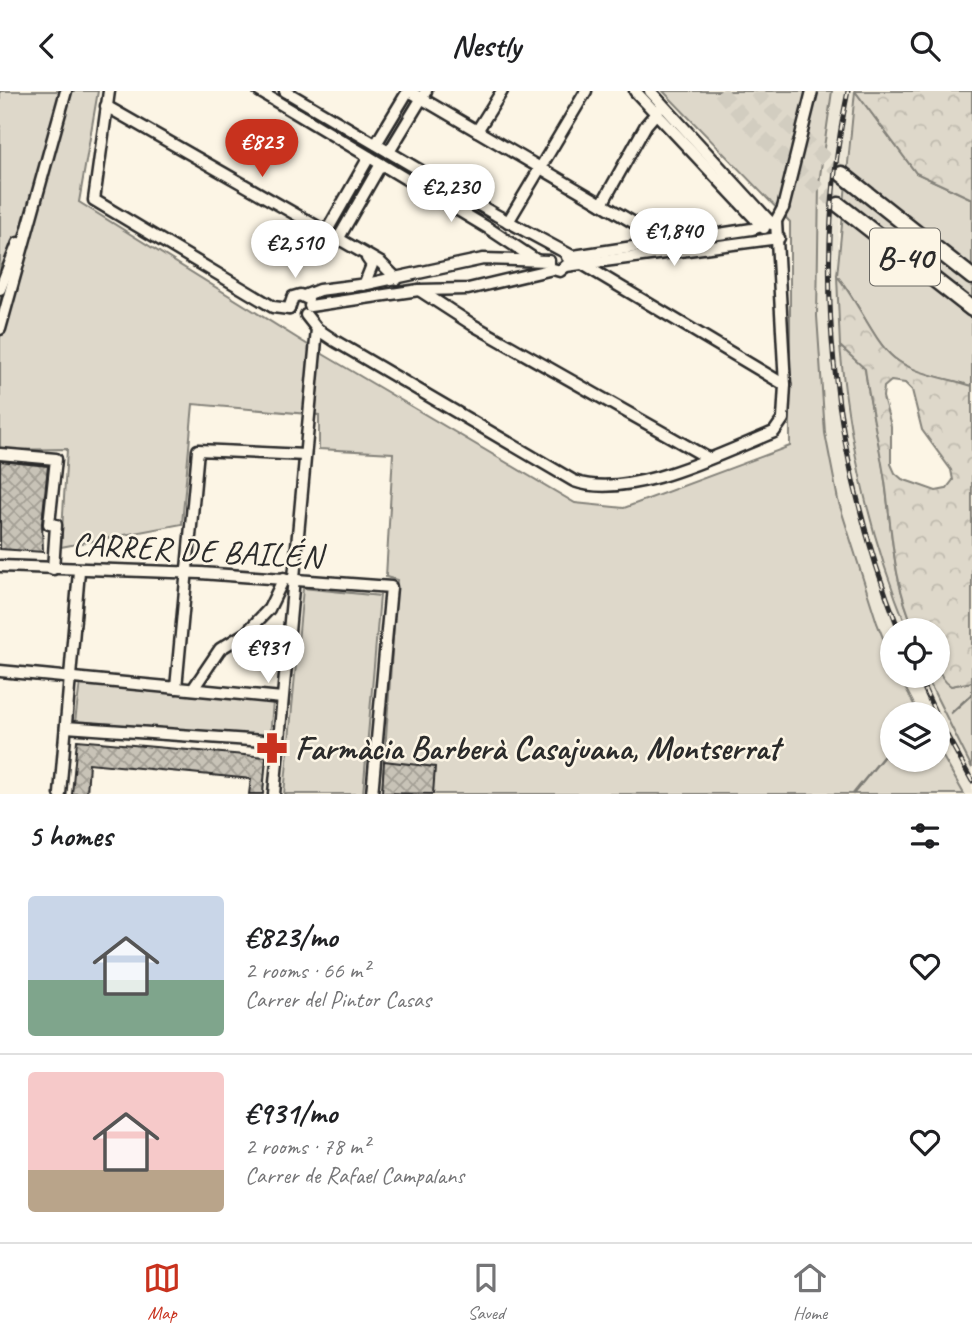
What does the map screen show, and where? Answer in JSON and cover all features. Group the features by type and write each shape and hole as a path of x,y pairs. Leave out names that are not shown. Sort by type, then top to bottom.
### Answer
{"highway":[{"name":"B-40","path":"842,174 972,277"},
{"name":"B-40","path":"839,205 972,309"}],"street":[{"path":"0,329 66,91"},
{"path":"108,91 92,195 94,200 273,307 289,309 295,316 308,310 419,290 468,289 559,259"},
{"path":"259,91 536,260"},
{"path":"285,91 508,222 559,259 584,265 785,386"},
{"path":"376,144 408,91 423,95 477,131 665,241"},
{"path":"477,131 502,91"},
{"path":"508,222 586,91"},
{"path":"317,329 574,481 611,487 639,484 778,429 783,419 785,386 776,241 770,224 660,109 635,91"},
{"path":"650,91 660,109"},
{"path":"483,259 559,259 770,224 783,208 812,91"},
{"path":"389,152 423,95"},
{"path":"106,106 381,264 397,279"},
{"path":"602,204 660,109"},
{"path":"325,234 369,157"},
{"path":"337,241 381,164"},
{"path":"0,289 36,197"},
{"path":"584,265 776,241"},
{"path":"289,309 293,297 319,290 397,279 522,249"},
{"path":"364,285 372,265 367,258"},
{"path":"419,290 473,324 708,458"},
{"path":"274,794 289,578 305,455 317,329 304,296"},
{"path":"176,688 198,450 305,455"},
{"path":"0,454 56,459 49,524 56,525 53,569"},
{"name":"CARRER DE BAILÉN","path":"0,566 289,578 391,587 372,794"},
{"path":"60,794 79,571"},
{"path":"193,689 220,649 246,633 269,609 289,578"},
{"path":"0,671 70,675 282,698"},
{"path":"66,727 278,741"}],"shaded area":[{"path":"832,91 854,91 838,239 837,308 845,402 859,481 890,588 903,618 880,618 880,630 838,500 825,433 817,316 819,183"},
{"path":"905,688 932,688 939,702 913,702"},
{"path":"950,724 972,768 972,794 964,794 950,769"}],"green space":[{"path":"0,91 98,91 79,202 321,353 575,503 624,508 790,446 790,222 663,91 832,91 819,183 817,316 825,433 838,500 880,630 880,688 905,688 913,702 880,702 880,772 950,772 950,769 964,794 382,794 397,580 386,577 393,453 319,449 319,415 193,404 182,524 61,547 67,449 0,450"},
{"path":"855,91 916,173 972,199 972,386 921,372 894,358 879,341 837,276"},
{"path":"855,91 972,91 972,199 916,173"},
{"path":"837,276 879,342 894,358 921,372 972,386 972,682 950,685 950,618 910,618 908,612 894,557 885,481 865,369 840,346","holes":["891,381 905,383 912,390 922,430 951,470 953,480 946,489 936,491 902,479 891,464 891,426 883,397 884,387"]},
{"path":"840,346 865,368 883,467 898,576 910,618 904,618 872,526 855,455"},
{"path":"303,588 380,596 363,794 284,794"},
{"path":"80,682 273,702 270,737 75,722"},
{"path":"972,682 972,768 950,724 950,702 939,702 932,688 950,688 950,685"}],"building":[{"path":"0,461 48,466 42,523 43,552 0,549"},
{"path":"77,740 266,757 263,794 249,794 251,779 89,763 87,794 72,794"},
{"path":"384,761 435,767 433,794 382,793"}],"waterway":[{"path":"951,713 972,694"},
{"path":"853,794 880,761"}],"tunnel":[{"path":"720,91 777,151 839,205"},
{"path":"756,91 771,109 842,174"}],"railway":[{"path":"848,91 837,159 831,228 830,296 834,364 843,432 857,499 895,618"},
{"path":"924,688 930,702"},
{"path":"950,741 972,781"}],"place":[{"name":"Farmàcia Barberà Casajuana, Montserrat","path":"272,748"}]}
